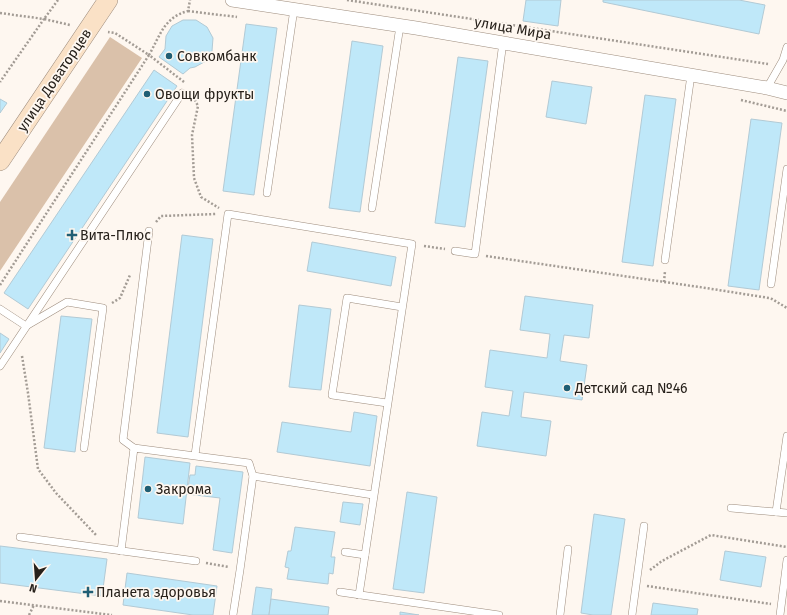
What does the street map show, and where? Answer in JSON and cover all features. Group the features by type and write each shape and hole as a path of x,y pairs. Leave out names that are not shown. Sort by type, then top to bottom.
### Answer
{"main road":[{"name":"улица Доваторцев","path":"0,161 108,0"}],"street":[{"name":"улица Мира","path":"232,0 503,42 690,74 787,93"}],"lane":[{"path":"267,193 294,9"},
{"path":"372,208 400,26"},
{"path":"455,251 475,254 503,42"},
{"path":"767,88 780,66 787,47"},
{"path":"665,260 690,74"},
{"path":"0,366 182,93"},
{"path":"771,284 787,169"},
{"path":"195,455 228,214 412,244 373,494 359,595"},
{"path":"149,231 123,440 134,448 249,463 252,476 233,615"},
{"path":"387,403 332,395 347,298 402,307"},
{"path":"26,326 67,302 103,308 84,448"},
{"path":"0,309 26,326"},
{"path":"776,512 787,436"},
{"path":"120,551 134,448"},
{"path":"252,476 373,494"},
{"path":"731,508 787,513"},
{"path":"632,615 644,526"},
{"path":"20,537 196,561"},
{"path":"560,615 568,549"},
{"path":"345,552 365,555"},
{"path":"780,615 787,560"},
{"path":"340,592 500,615"}],"path":[{"path":"0,82 58,0"},
{"path":"0,285 149,55 167,23 178,14 188,12 190,0"},
{"path":"347,0 780,66"},
{"path":"0,13 44,19 88,29 115,33 149,55 189,85 198,106 192,135 194,178 201,196 228,214"},
{"path":"182,93 189,85"},
{"path":"149,231 161,216 228,214"},
{"path":"412,244 455,251"},
{"path":"475,254 769,298 787,308"},
{"path":"103,308 120,298 132,271"},
{"path":"18,337 28,393 38,469 56,493 110,550"},
{"path":"636,582 662,561 711,535 787,547"},
{"path":"196,561 240,570"},
{"path":"636,582 781,606"},
{"path":"0,601 84,613 112,615"},
{"path":"29,615 34,605"}],"shaded area":[{"path":"110,37 142,58 0,271 0,202"}],"building":[{"path":"526,0 561,0 558,26 523,21"},
{"path":"603,0 739,0 765,5 759,34 603,2"},
{"path":"183,20 196,20 207,27 213,38 212,51 206,61 190,68 183,74 159,57 165,49 166,36 172,26"},
{"path":"246,24 277,28 254,195 223,191"},
{"path":"352,41 383,46 360,212 329,208"},
{"path":"458,57 488,61 465,227 435,223"},
{"path":"154,70 177,86 28,309 4,293"},
{"path":"552,81 592,87 586,124 546,117"},
{"path":"645,95 676,99 653,266 622,262"},
{"path":"0,99 7,103 0,113"},
{"path":"751,119 782,123 759,290 728,286"},
{"path":"182,235 213,239 188,437 157,433"},
{"path":"312,242 396,257 391,286 307,271"},
{"path":"525,296 593,305 589,338 564,335 560,361 587,365 582,400 524,392 521,417 551,421 546,456 477,446 482,412 509,416 513,391 485,387 490,350 547,358 550,334 520,330"},
{"path":"299,305 331,309 321,390 289,387"},
{"path":"61,316 92,319 75,452 44,448"},
{"path":"0,333 9,339 0,353"},
{"path":"354,412 377,416 370,466 277,452 282,422 351,432"},
{"path":"145,457 190,463 183,524 138,518"},
{"path":"196,466 243,472 232,553 213,550 220,498 187,494 190,475 195,475"},
{"path":"407,492 437,497 424,593 393,589"},
{"path":"343,502 363,504 360,525 340,522"},
{"path":"594,514 625,519 611,615 581,613"},
{"path":"295,527 335,532 331,557 335,557 333,574 329,573 328,584 287,579 289,568 285,567 288,551 291,551"},
{"path":"0,546 107,559 102,596 0,583"},
{"path":"725,551 766,557 761,587 720,580"},
{"path":"127,573 217,586 213,615 193,615 123,605"},
{"path":"256,587 272,589 269,615 252,615"},
{"path":"271,599 329,607 328,615 269,615"},
{"path":"653,603 698,609 697,615 651,615"},
{"path":"400,612 419,615 400,615"}],"place":[{"name":"Совкомбанк","path":"169,56"},
{"name":"Овощи фрукты","path":"147,94"},
{"name":"Вита-Плюс","path":"72,235"},
{"name":"Детский сад №46","path":"567,388"},
{"name":"Закрома","path":"148,489"},
{"name":"Планета здоровья","path":"88,592"}]}
